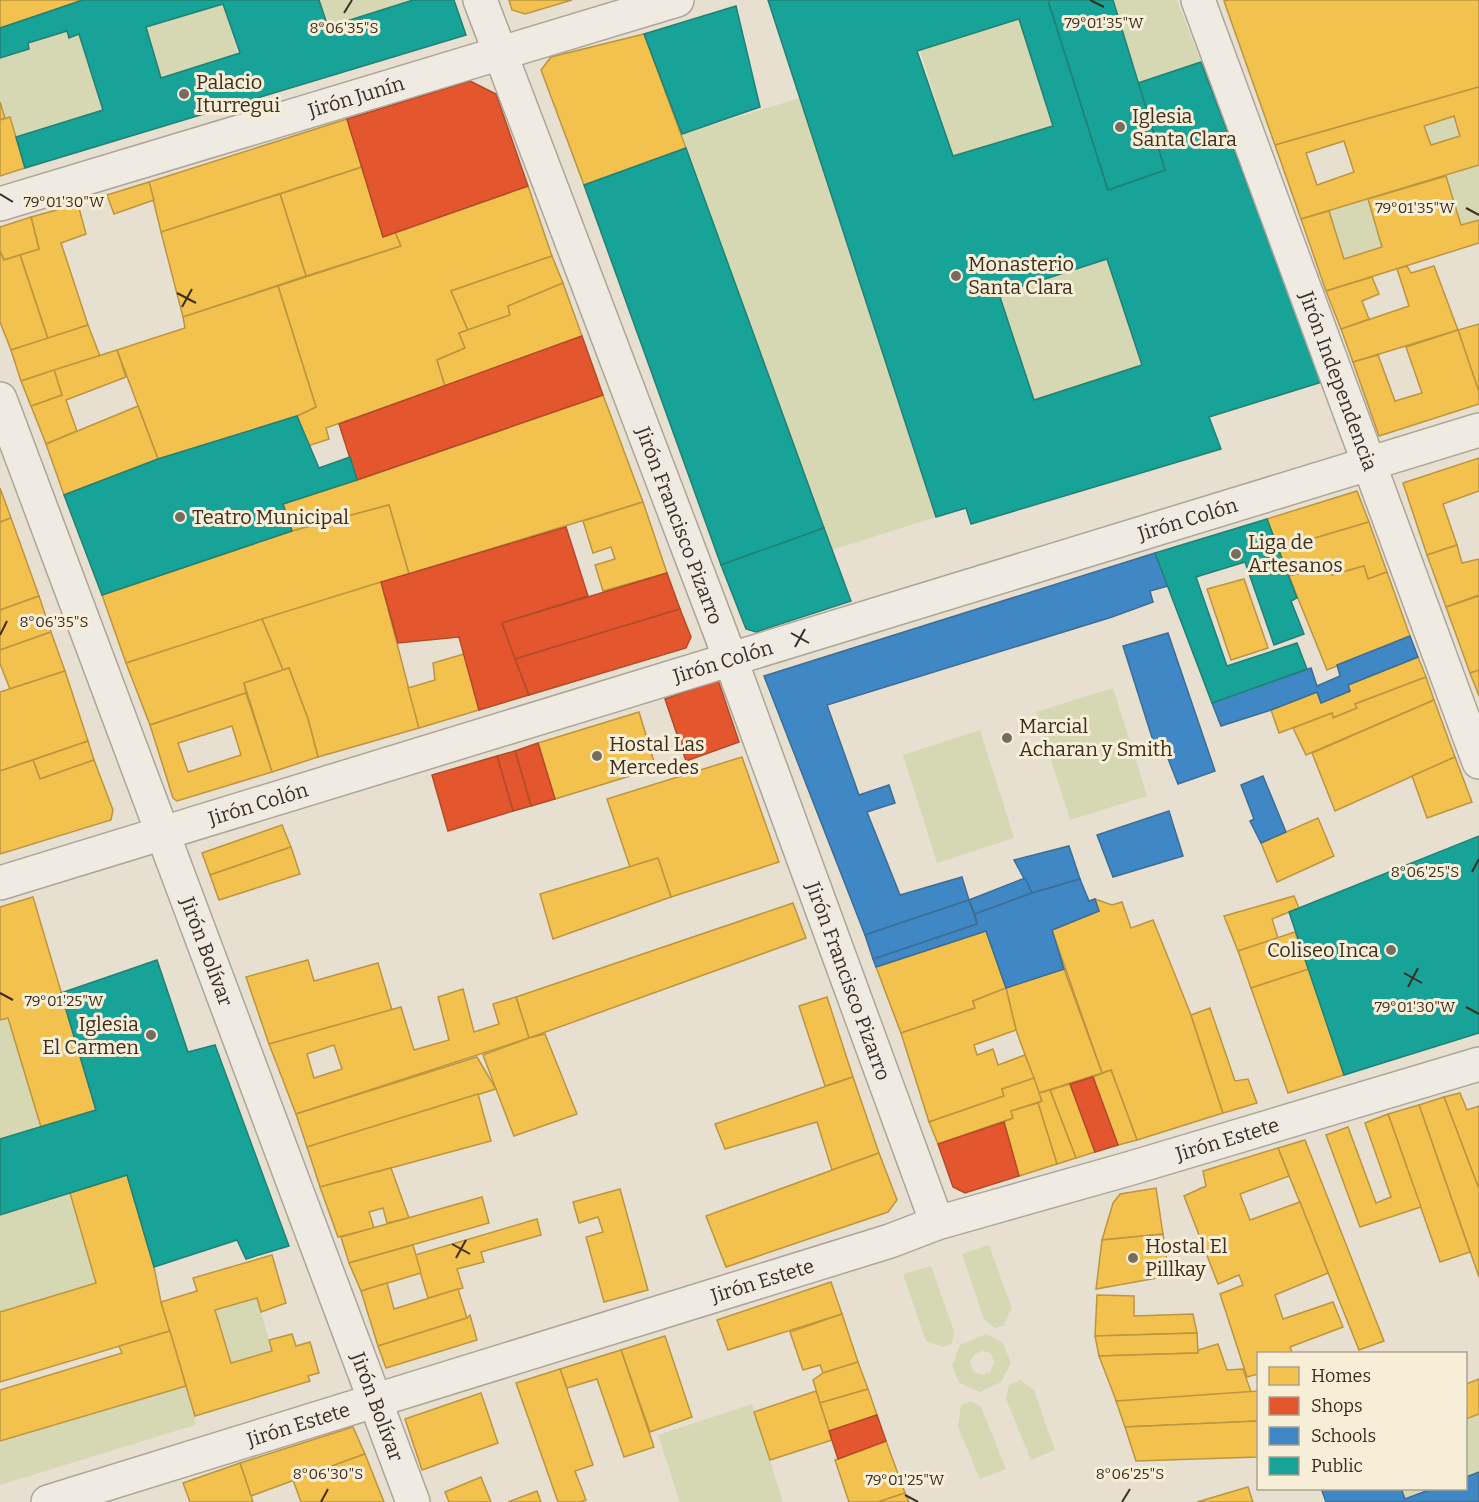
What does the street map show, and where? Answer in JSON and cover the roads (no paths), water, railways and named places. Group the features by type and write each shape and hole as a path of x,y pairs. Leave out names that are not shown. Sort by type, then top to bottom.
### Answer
{"street":[{"name":"Jirón Francisco Pizarro","path":"480,0 730,658 937,1223"},
{"name":"Jirón Junín","path":"0,204 677,0"},
{"name":"Jirón Independencia","path":"1198,0 1479,762"},
{"name":"Jirón Bolívar","path":"0,399 413,1502"},
{"name":"Jirón Colón","path":"0,883 1479,430"},
{"name":"Jirón Estete","path":"48,1502 890,1241 937,1223 1128,1169 1479,1064"}],"place":[{"name":"Palacio Iturregui","path":"184,94"},
{"name":"Iglesia Santa Clara","path":"1120,127"},
{"name":"Monasterio Santa Clara","path":"956,276"},
{"name":"Teatro Municipal","path":"180,517"},
{"name":"Liga de Artesanos","path":"1236,554"},
{"name":"Marcial Acharan y Smith","path":"1007,738"},
{"name":"Hostal Las Mercedes","path":"597,756"},
{"name":"Coliseo Inca","path":"1391,950"},
{"name":"Iglesia El Carmen","path":"151,1035"},
{"name":"Hostal El Pillkay","path":"1133,1258"}]}
